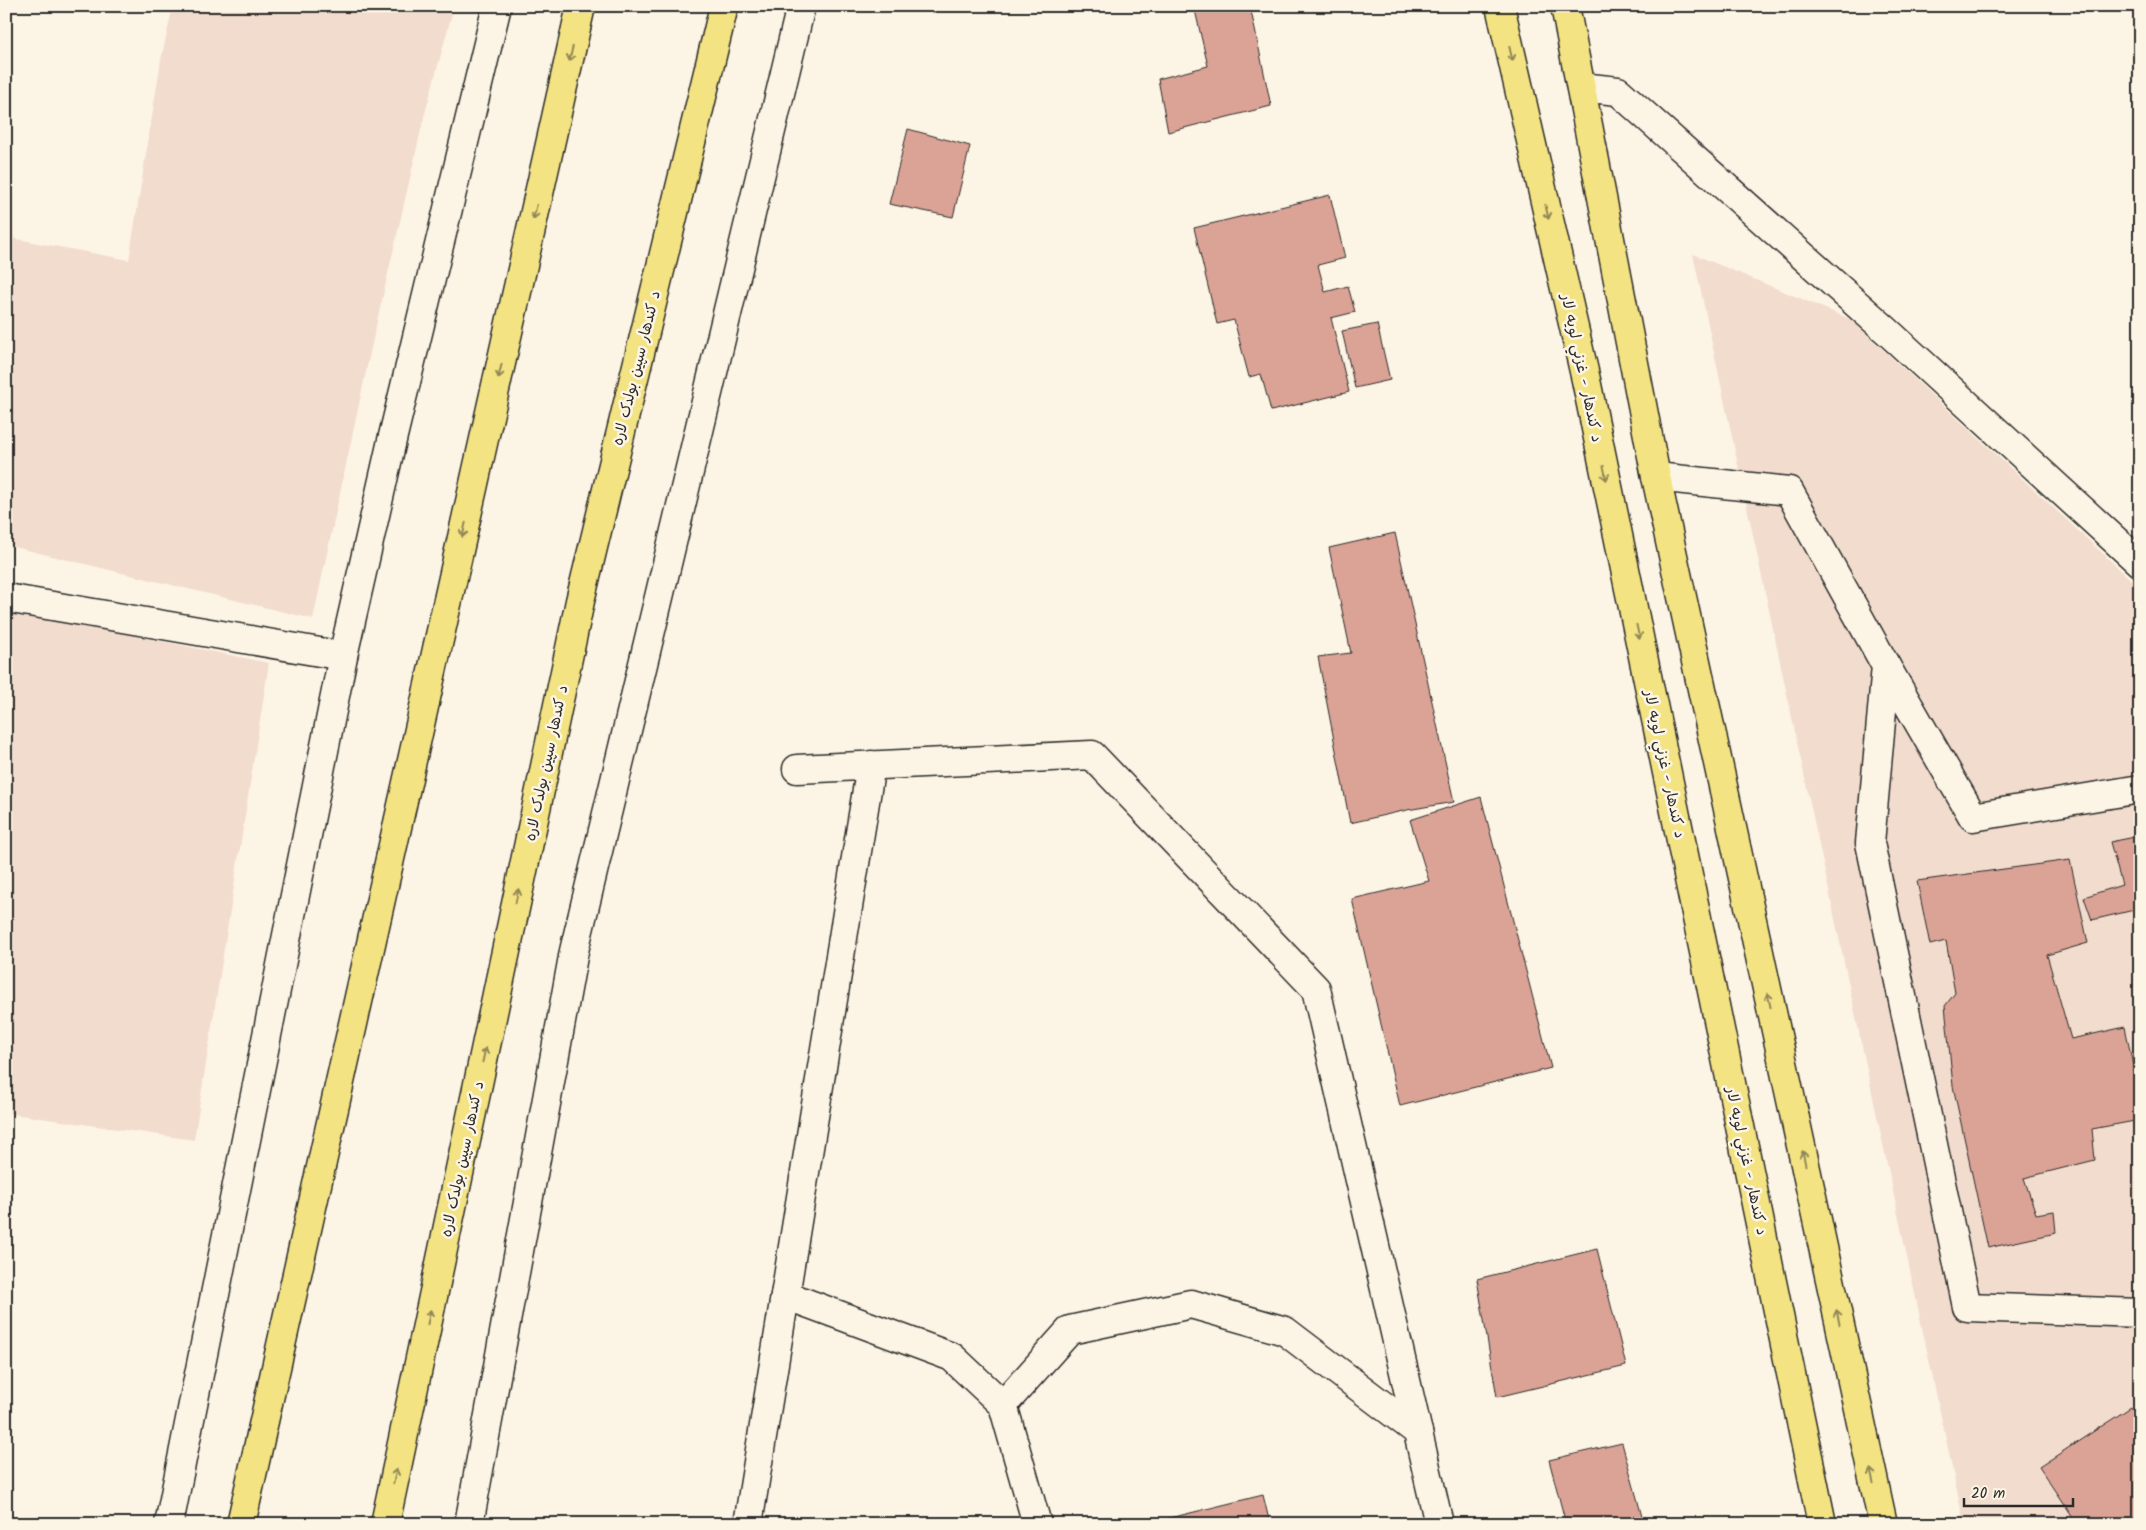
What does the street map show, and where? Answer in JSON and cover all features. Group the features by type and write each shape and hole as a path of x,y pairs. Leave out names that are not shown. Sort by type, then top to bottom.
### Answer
{"highway":[{"path":"241,1524 581,6"},
{"name":"د کندهار سپین بولدک لاره","path":"385,1524 580,601 724,6"},
{"name":"د کندهار - غزني لويه لار","path":"1500,6 1586,380 1822,1524"},
{"path":"1565,6 1656,477 1882,1524"}],"street":[{"path":"169,1524 343,656 392,436 497,6"},
{"path":"469,1524 574,951 801,6"},
{"path":"1581,87 1618,91 1887,331 2140,563"},
{"path":"1656,477 1789,491 1886,666 1974,817 2140,789"},
{"path":"6,598 343,656"},
{"path":"1886,666 1870,843 1967,1307 2140,1314"},
{"path":"797,769 1092,755 1316,989 1439,1524"},
{"path":"748,1524 871,766"},
{"path":"785,1295 952,1357 1003,1405 1037,1524"},
{"path":"1003,1405 1070,1330 1191,1304 1285,1331 1418,1432"}],"shaded area":[{"path":"173,6 454,6 424,117 373,339 313,619 6,545 6,237 129,260 161,60"},
{"path":"1693,254 1850,319 2140,588 2140,1524 1964,1524"},
{"path":"6,610 269,663 194,1140 6,1113"}],"building":[{"path":"1194,6 1250,6 1271,106 1168,132 1158,79 1208,66"},
{"path":"908,129 970,146 953,217 889,204"},
{"path":"1330,195 1345,258 1318,265 1325,292 1348,286 1355,312 1331,318 1349,392 1271,411 1261,374 1249,377 1234,320 1217,324 1194,228"},
{"path":"1377,324 1390,380 1355,388 1342,331"},
{"path":"1395,533 1454,802 1350,823 1318,657 1351,653 1329,548"},
{"path":"1481,797 1551,1068 1400,1106 1352,899 1429,881 1410,820"},
{"path":"2140,836 2140,935 2134,910 2092,920 2084,897 2122,885 2110,842"},
{"path":"2070,860 2088,943 2047,955 2071,1039 2125,1027 2140,1099 2140,1120 2092,1129 2095,1160 2024,1178 2036,1214 2054,1211 2056,1233 1988,1248 1953,1086 1945,1006 1955,993 1946,941 1930,945 1917,881"},
{"path":"1597,1249 1626,1366 1497,1397 1477,1279"},
{"path":"2131,1407 2140,1421 2140,1524 2077,1524 2039,1467"},
{"path":"1622,1443 1644,1524 1566,1524 1549,1460"},
{"path":"1263,1495 1270,1524 1143,1524 1178,1516"},
{"path":"777,1521 798,1524 777,1524"}]}
